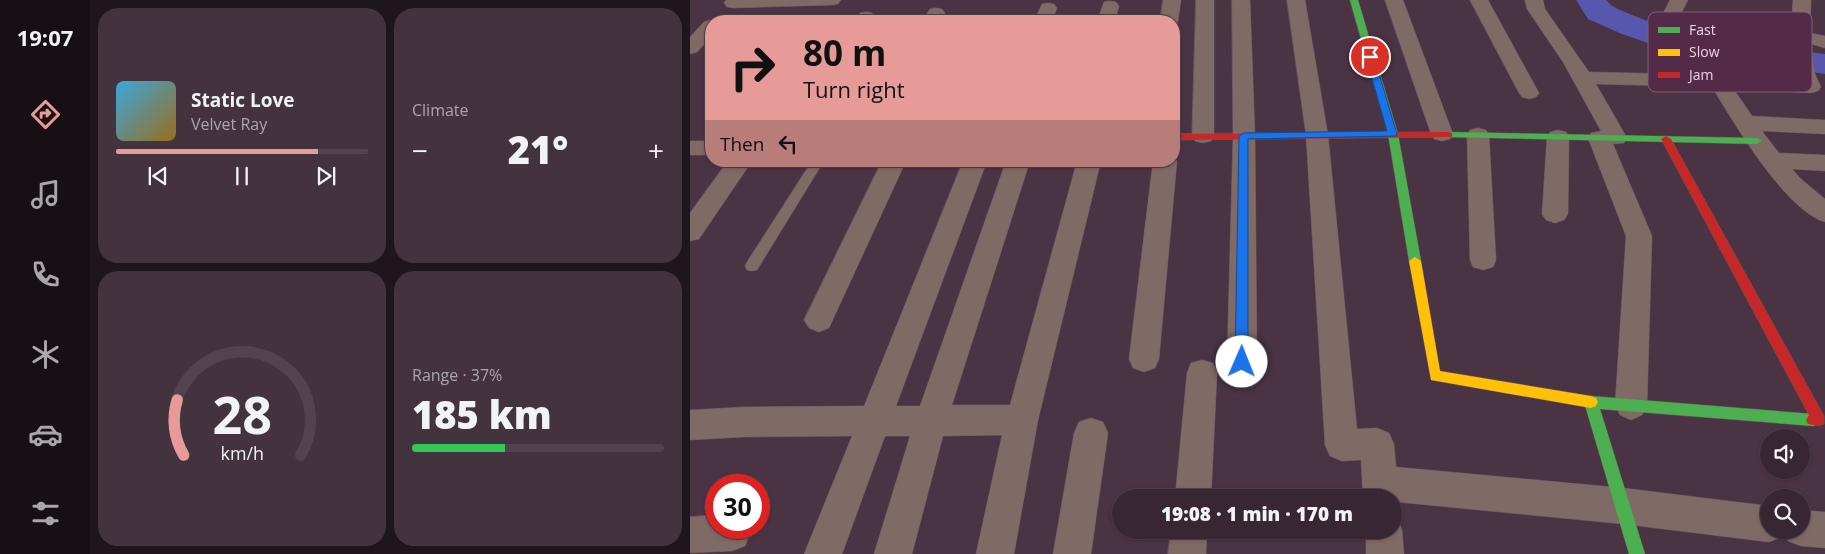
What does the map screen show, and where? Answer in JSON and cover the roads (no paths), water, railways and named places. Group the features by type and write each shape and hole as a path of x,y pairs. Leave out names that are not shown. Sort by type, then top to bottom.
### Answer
{"street":[{"path":"722,15 734,2 832,0"},
{"path":"1170,15 1172,0"},
{"path":"1204,0 1204,136"},
{"path":"1241,0 1244,136 1242,362"},
{"path":"1296,0 1317,135 1342,445 1377,444 1381,489"},
{"path":"1354,0 1393,134 1435,376 1591,402 1819,420 1666,139"},
{"path":"1394,0 1442,134"},
{"path":"1479,0 1529,93"},
{"path":"1534,0 1536,9 1583,78 1608,138 1640,236 1631,405"},
{"path":"1673,12 1679,0"},
{"path":"1812,31 1825,42"},
{"path":"690,48 705,32"},
{"path":"1583,78 1648,79"},
{"path":"1725,92 1772,160 1792,185 1824,211"},
{"path":"1180,137 1442,134 1666,139 1825,127"},
{"path":"1478,135 1483,260"},
{"path":"1555,214 1558,137"},
{"path":"1772,160 1825,163"},
{"path":"690,232 736,167"},
{"path":"819,320 891,167"},
{"path":"823,554 973,167"},
{"path":"892,554 931,421 1016,167"},
{"path":"995,554 1022,420 1087,167"},
{"path":"1144,359 1165,167"},
{"path":"1194,489 1202,372"},
{"path":"1591,402 1637,554"},
{"path":"690,425 744,422 1022,420"},
{"path":"1072,554 1090,433"},
{"path":"1402,491 1623,506 1760,523"},
{"path":"1810,529 1825,530"},
{"path":"690,535 705,534"},
{"path":"1187,554 1188,539"},
{"path":"1384,539 1385,554"}],"lane":[{"path":"752,266 814,167"}],"waterway":[{"path":"1591,0 1599,12 1648,32"},
{"path":"1812,62 1825,64"}]}
